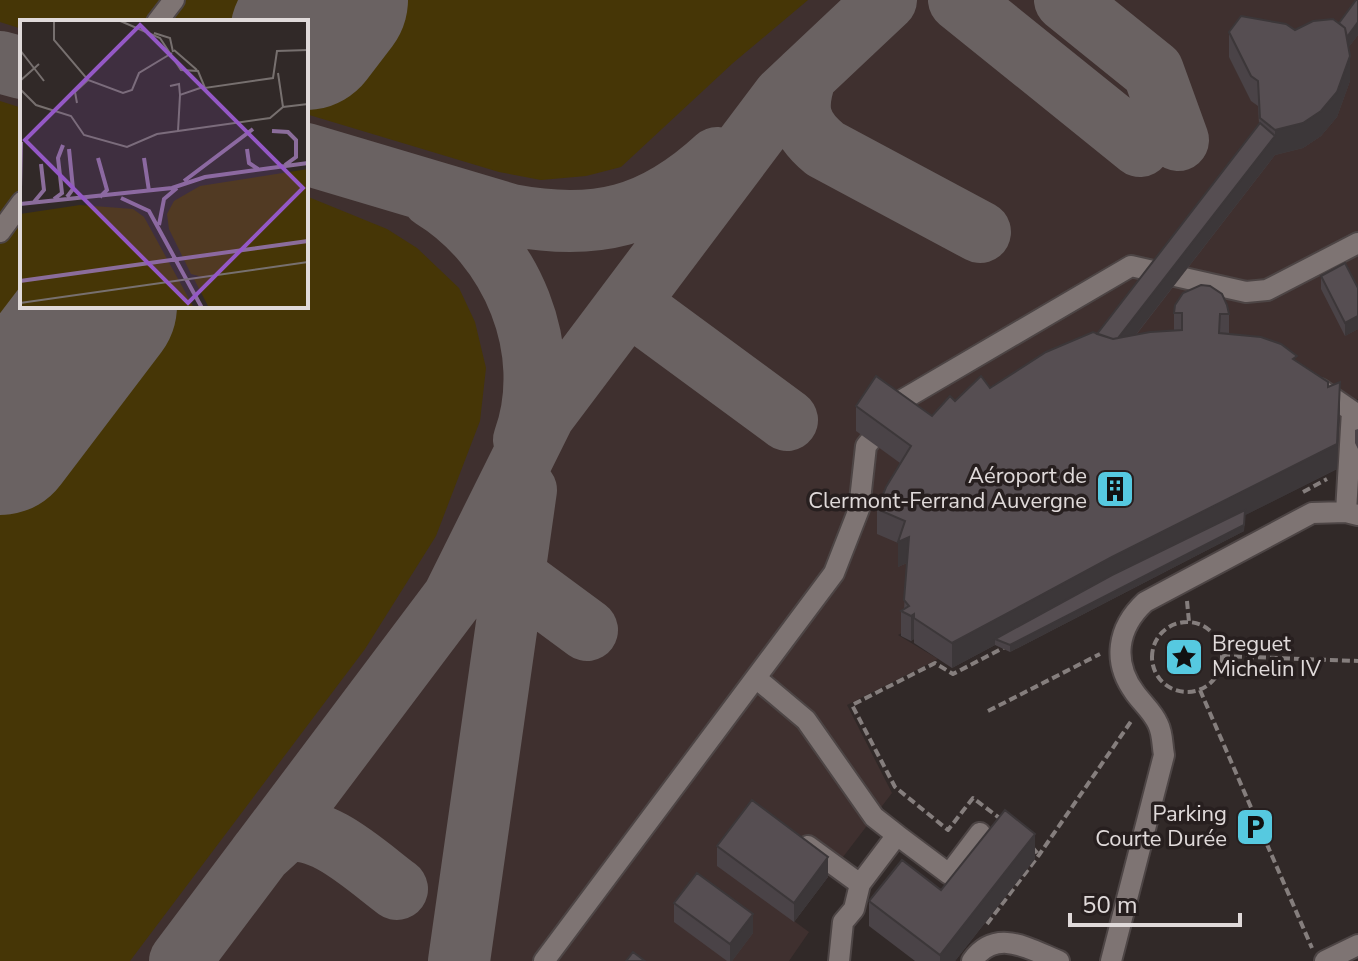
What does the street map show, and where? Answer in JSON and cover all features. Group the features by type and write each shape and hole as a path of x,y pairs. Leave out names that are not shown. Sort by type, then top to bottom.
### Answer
{"street":[{"path":"159,20 174,0"},
{"path":"0,232 20,205"},
{"path":"544,961 834,573 859,509 866,446 904,399 1131,266 1246,292 1267,290 1358,243"},
{"path":"1111,961 1164,755 1157,720 1125,677 1120,655 1123,636 1131,615 1145,602 1312,513 1352,514 1348,468 1352,411 1307,379"},
{"path":"756,678 806,720 874,817 949,874 980,833"},
{"path":"786,830 860,884"},
{"path":"839,961 843,922 854,909 860,884 897,835"},
{"path":"972,961 989,946 1001,941 1014,942 1059,961"},
{"path":"1319,955 1358,945"}],"path":[{"path":"1294,496 1348,468"},
{"path":"1178,624 1199,624 1215,637 1222,656 1216,676 1200,690 1178,691 1159,679 1152,657 1160,636 1178,624"},
{"path":"1005,647 953,674 935,663 852,705 895,787 948,830 973,798 1011,827"},
{"path":"988,711 1103,652 1103,662"},
{"path":"1222,656 1358,661"},
{"path":"1200,690 1319,955"},
{"path":"1124,713 1137,725"},
{"path":"983,929 1039,855 1132,720"},
{"path":"1030,845 1039,855"}],"shaded area":[{"name":"Aéroport de Clermont-Ferrand Auvergne","path":"0,0 1358,0 1358,399 898,635 938,659 847,705 892,793 794,921 809,932 789,961 0,961"},
{"path":"0,0 808,0 733,63 621,167 586,176 541,180 499,172 308,115 308,20 20,20 20,28 0,22"},
{"path":"0,101 20,107 20,308 308,308 308,197 387,229 417,248 459,288 475,322 486,368 480,421 436,536 365,649 130,961 0,961"}],"building":[{"path":"1356,0 1358,22 1347,37 1345,28 1339,23"},
{"path":"1241,16 1286,24 1295,30 1313,21 1333,19 1345,28 1350,56 1337,92 1321,111 1303,123 1275,130 1260,118 1258,81 1251,76 1229,32"},
{"path":"1260,123 1275,136 1118,338 1097,334"},
{"path":"1345,263 1358,288 1358,316 1345,323 1321,276"},
{"name":"Aéroport de Clermont-Ferrand Auvergne","path":"1201,285 1210,286 1222,294 1227,305 1229,314 1220,314 1219,333 1261,337 1281,344 1297,356 1293,359 1328,382 1328,387 1340,382 1337,444 1112,557 952,643 914,618 914,614 911,616 901,611 909,606 904,600 909,537 898,542 905,521 877,509 886,487 911,446 856,406 876,376 932,416 950,396 955,401 981,376 990,388 1046,352 1093,332 1113,339 1182,330 1182,313 1174,313 1175,305 1183,293"},
{"path":"1245,510 1244,525 1010,645 995,639 1112,575"},
{"path":"752,800 828,857 794,903 717,846"},
{"path":"1005,810 1035,834 940,955 869,901 902,860 941,890"},
{"path":"697,873 753,914 730,944 674,903"},
{"path":"633,952 645,961 626,961"}],"taxiway":[{"path":"180,961 453,598 544,415 783,97 886,0"},
{"path":"959,0 1140,146"},
{"path":"1065,0 1153,71 1178,140"},
{"path":"0,62 20,67"},
{"path":"806,75 800,97 801,116 816,141 825,149 980,232"},
{"path":"308,155 511,215 570,221 597,220 646,206 670,194 717,158"},
{"path":"432,197 460,218 485,243 505,272 520,303 530,336 534,371 533,406 524,440"},
{"path":"628,303 787,420"},
{"path":"459,961 526,490"},
{"path":"493,547 507,571 587,630"},
{"path":"260,854 284,834 297,831 312,833 344,849 397,889"}],"runway":[{"path":"308,31 332,0"},
{"path":"0,439 99,308"}],"place":[{"name":"Aéroport de Clermont-Ferrand Auvergne","path":"1115,489"},
{"name":"Breguet Michelin IV","path":"1184,657"},
{"name":"Parking Courte Durée","path":"1255,827"}]}
